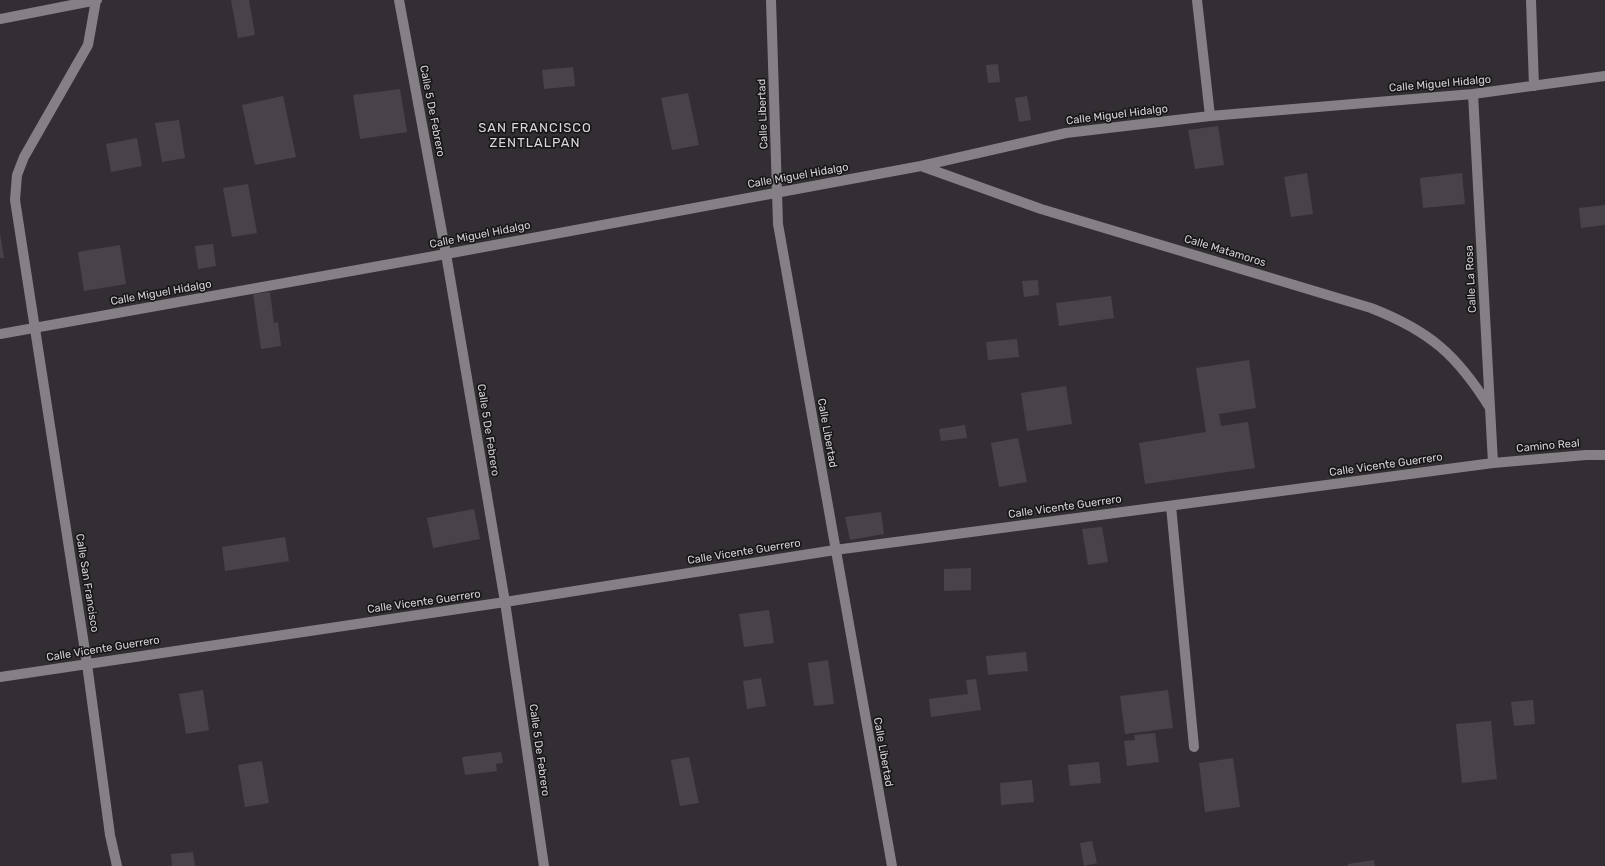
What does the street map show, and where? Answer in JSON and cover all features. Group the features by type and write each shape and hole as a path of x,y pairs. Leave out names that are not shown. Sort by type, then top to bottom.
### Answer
{"street":[{"path":"0,20 96,0"},
{"name":"Calle San Francisco","path":"96,0 88,45 24,157 17,175 15,200 87,664 110,836 117,866"},
{"name":"Calle 5 De Febrero","path":"399,0 446,254 505,602 544,866"},
{"name":"Calle Libertad","path":"772,0 778,224 892,866"},
{"path":"1197,0 1210,116"},
{"path":"1530,0 1534,86"},
{"name":"Calle Miguel Hidalgo","path":"0,334 446,254 920,166 1066,133 1210,116 1473,94 1605,76"},
{"name":"Calle La Rosa","path":"1473,94 1493,463"},
{"name":"Calle Matamoros","path":"920,166 1041,209 1371,308 1399,319 1427,336 1454,358 1474,382 1490,408"},
{"name":"Camino Real","path":"1493,463 1586,455 1605,455"},
{"name":"Calle Vicente Guerrero","path":"0,677 505,602 835,550 1493,463"},
{"path":"1171,506 1194,747"}],"building":[{"path":"231,0 249,0 255,35 238,38"},
{"path":"998,64 1000,82 988,83 986,65"},
{"path":"573,67 575,86 544,89 542,70"},
{"path":"400,89 407,132 360,139 353,95"},
{"path":"688,93 699,145 672,150 661,98"},
{"path":"283,96 296,157 255,165 242,105"},
{"path":"1027,96 1031,120 1019,122 1015,98"},
{"path":"179,120 185,158 162,162 155,123"},
{"path":"1218,126 1224,165 1195,169 1188,130"},
{"path":"137,138 142,166 111,172 106,144"},
{"path":"1307,173 1313,214 1291,217 1284,177"},
{"path":"1462,173 1465,204 1423,208 1420,178"},
{"path":"248,184 257,233 232,237 223,188"},
{"path":"1605,205 1605,225 1581,228 1579,208"},
{"path":"0,234 4,258 0,258"},
{"path":"213,244 216,266 198,269 195,246"},
{"path":"120,245 126,284 84,291 78,252"},
{"path":"1038,280 1039,295 1024,297 1022,281"},
{"path":"270,292 274,323 278,322 281,346 261,349 253,294"},
{"path":"1111,296 1114,318 1059,326 1056,303"},
{"path":"1017,339 1019,357 988,360 986,342"},
{"path":"1249,360 1256,408 1219,414 1221,426 1248,422 1255,468 1145,484 1139,443 1206,432 1196,368"},
{"path":"1066,386 1072,424 1027,431 1021,393"},
{"path":"965,425 967,438 941,441 939,429"},
{"path":"1018,438 1027,482 999,487 991,443"},
{"path":"474,509 480,539 433,548 427,518"},
{"path":"881,512 884,534 850,540 845,517"},
{"path":"1102,527 1108,562 1088,565 1082,529"},
{"path":"285,537 289,561 225,571 222,547"},
{"path":"971,568 971,590 944,591 944,569"},
{"path":"769,610 774,643 744,647 739,614"},
{"path":"1026,652 1028,671 988,675 986,656"},
{"path":"828,660 834,704 814,706 808,663"},
{"path":"761,678 766,706 747,709 743,681"},
{"path":"976,679 981,710 931,717 929,699 968,694 966,680"},
{"path":"203,690 209,730 186,734 179,694"},
{"path":"1168,690 1173,728 1125,734 1120,696"},
{"path":"1533,700 1535,724 1514,726 1511,702"},
{"path":"1491,721 1497,779 1462,783 1456,724"},
{"path":"1155,733 1159,762 1127,766 1124,741 1135,740 1134,735"},
{"path":"501,752 503,763 496,764 497,771 465,775 462,757"},
{"path":"689,757 699,803 680,806 671,760"},
{"path":"1233,758 1240,807 1205,812 1199,763"},
{"path":"262,761 269,803 245,807 238,765"},
{"path":"1099,762 1101,783 1070,786 1068,765"},
{"path":"1032,780 1034,802 1001,805 1000,783"},
{"path":"1092,841 1097,863 1084,866 1080,843"},
{"path":"193,852 195,866 172,866 171,854"},
{"path":"1374,860 1375,866 1348,866 1348,864"}],"district":[{"name":"SAN FRANCISCO ZENTLALPAN","path":"535,136"}]}
